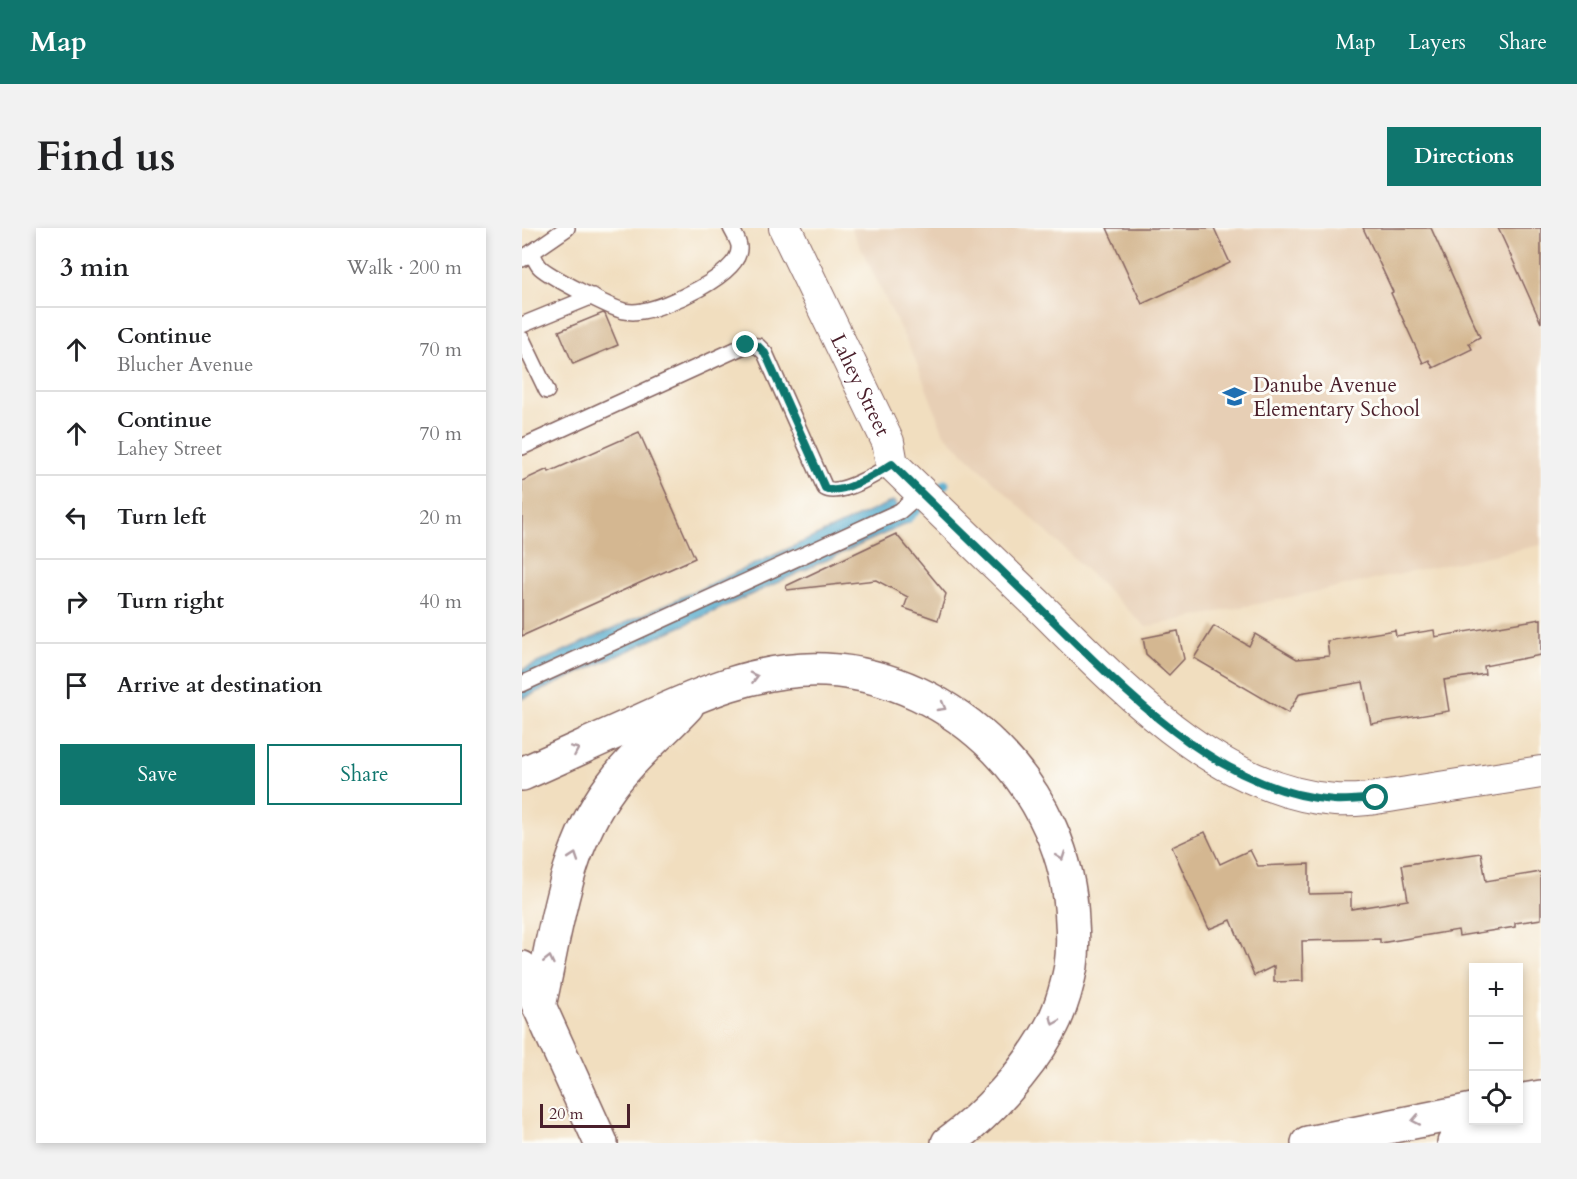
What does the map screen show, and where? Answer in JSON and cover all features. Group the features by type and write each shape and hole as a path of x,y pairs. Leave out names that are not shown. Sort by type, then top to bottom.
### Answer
{"main road":[{"path":"522,774 698,694 768,673 825,670 885,680 919,694 973,727 997,749 1022,779 1039,806 1058,847 1065,866 1071,896 1071,965 1062,1002 1050,1030 1013,1082 986,1110 948,1143"},
{"path":"539,1006 567,878 583,833 599,804 627,766 698,694"},
{"path":"522,968 594,1141"},
{"path":"1523,1100 1541,1097"},
{"path":"1308,1143 1469,1111"},
{"path":"1454,1143 1541,1127"}],"street":[{"name":"Lahey Street","path":"785,228 888,442 892,464 1110,676 1163,724 1217,760 1252,777 1294,793 1335,800 1376,798 1541,772"}],"lane":[{"path":"567,228 527,256 539,267 592,296 623,310 633,311 643,311 676,300 732,267 738,258 740,247 731,228"},
{"path":"522,326 592,296"},
{"path":"522,339 547,391"},
{"path":"522,447 746,345 758,346 765,353 825,488 830,491 839,490 892,464"},
{"path":"522,684 900,511 922,492"}],"shaded area":[{"name":"Danube Avenue Elementary School","path":"851,228 1541,228 1541,545 1146,627 944,434 915,359"}],"water":[{"path":"893,501 910,522 522,699 522,670"}],"building":[{"path":"1107,228 1214,228 1230,263 1142,304"},
{"path":"1363,228 1431,228 1480,337 1469,343 1472,349 1433,368 1429,360 1423,363"},
{"path":"1498,228 1541,228 1541,323 1516,267"},
{"path":"603,313 618,345 573,364 559,331"},
{"path":"639,432 695,558 522,636 522,481 548,469 549,472"},
{"path":"896,534 946,594 938,620 904,608 908,597 876,580 787,590 786,586"},
{"path":"1541,619 1541,655 1484,666 1485,674 1444,680 1449,711 1371,724 1363,682 1300,693 1288,713 1194,658 1214,626 1249,646 1255,634 1297,659 1329,656 1327,641 1395,630 1396,636 1434,630 1435,637"},
{"path":"1178,631 1184,659 1169,675 1146,654 1143,638"},
{"path":"1205,832 1220,864 1250,850 1258,866 1309,864 1309,894 1351,893 1351,909 1408,900 1402,865 1481,853 1486,881 1541,872 1541,919 1515,923 1515,927 1459,936 1458,930 1380,943 1380,939 1302,941 1303,981 1274,982 1274,966 1254,976 1231,920 1209,929 1172,847"}],"waterway":[{"path":"895,520 907,519 945,484"}],"place":[{"name":"Danube Avenue Elementary School","path":"1235,397"}],"route":[{"path":"746,345 758,346 765,353 825,488 830,491 839,490 892,464 1110,676 1163,724 1217,760 1252,777 1294,793 1335,800 1376,798"}]}
